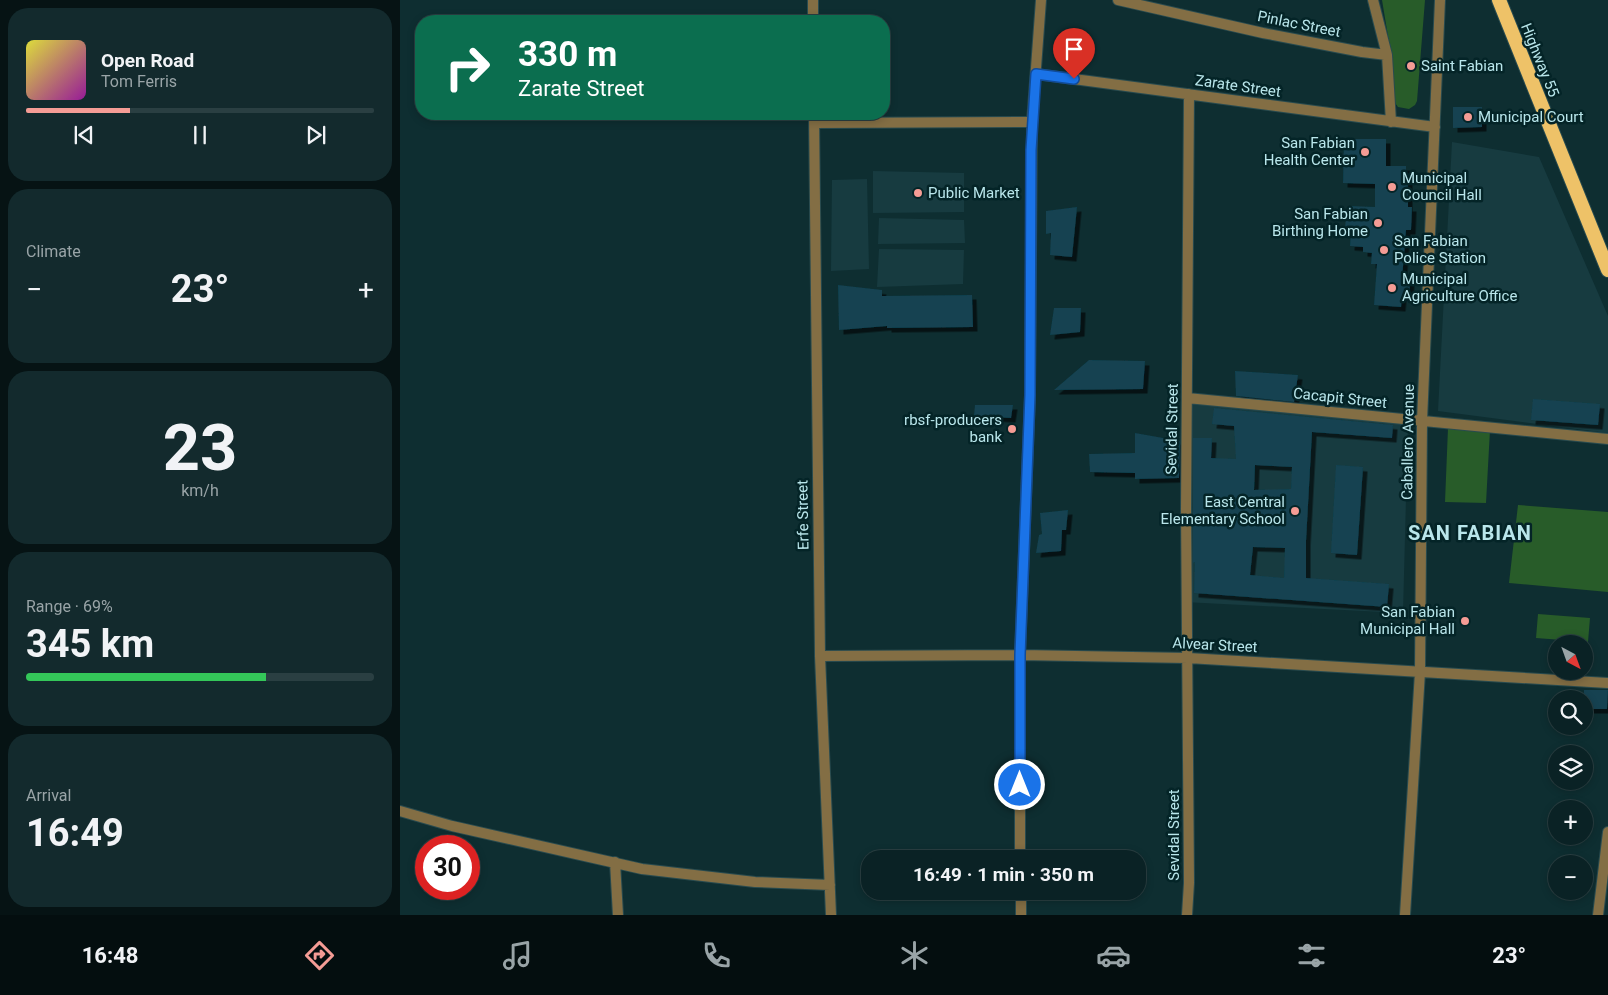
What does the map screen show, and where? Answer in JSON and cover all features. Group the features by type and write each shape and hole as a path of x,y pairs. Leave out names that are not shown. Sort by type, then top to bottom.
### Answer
{"highway":[{"name":"Highway 55","path":"1499,0 1608,270"}],"street":[{"path":"813,0 813,15"},
{"path":"1020,850 1020,655 1030,395 1032,122 1041,0"},
{"name":"Pinlac Street","path":"1118,0 1263,33 1387,55"},
{"path":"1373,0 1387,55 1391,122"},
{"name":"Caballero Avenue","path":"1405,915 1420,672 1422,421 1440,0"},
{"name":"Zarate Street","path":"1036,74 1391,122 1435,126"},
{"name":"Sevidal Street","path":"1187,915 1189,883 1186,509 1189,94"},
{"path":"890,119 1032,122"},
{"name":"Erfe Street","path":"814,120 820,656 831,915"},
{"name":"Cacapit Street","path":"1188,398 1608,439"},
{"name":"Alvear Street","path":"820,656 1020,655 1188,658 1608,683"},
{"path":"400,811 452,826 631,867 755,882 830,885"},
{"path":"1598,915 1608,832"},
{"path":"615,862 618,915"},
{"path":"1020,900 1021,915"}],"shaded area":[{"path":"1452,142 1539,157 1608,316 1608,433 1438,411"},
{"name":"Public Market","path":"873,171 964,173 964,212 873,213"},
{"path":"867,179 869,269 831,271 832,180"},
{"name":"Public Market","path":"879,218 964,220 965,243 878,244"},
{"path":"879,249 964,250 963,284 877,287"},
{"name":"East Central Elementary School","path":"1184,401 1408,421 1403,613 1184,602"}],"green space":[{"path":"1382,0 1425,0 1417,101 1409,109 1398,107 1393,100 1392,60"},
{"path":"1448,428 1490,430 1486,503 1445,502"},
{"path":"1518,505 1608,512 1608,592 1509,583"},
{"path":"1538,614 1590,618 1589,635 1548,635 1548,639 1536,638"}],"building":[{"name":"Municipal Court","path":"1453,107 1482,107 1482,127 1453,128"},
{"path":"1344,139 1386,139 1386,166 1406,166 1406,176 1408,176 1408,207 1412,207 1411,230 1406,230 1402,279 1410,280 1409,297 1402,296 1401,307 1374,305 1377,264 1371,264 1372,253 1363,252 1363,247 1350,246 1351,229 1345,229 1346,216 1349,216 1349,206 1375,207 1375,184 1343,183"},
{"path":"1077,207 1072,257 1050,255 1051,233 1046,234 1046,211"},
{"path":"838,285 882,290 882,296 972,295 973,327 887,328 887,326 839,330"},
{"path":"1054,308 1081,308 1080,332 1050,335"},
{"path":"1089,360 1145,361 1143,389 1054,390"},
{"path":"1235,371 1298,375 1294,402 1236,396"},
{"path":"1533,399 1600,404 1598,425 1531,420"},
{"path":"975,405 1013,405 1011,418 974,416"},
{"path":"1214,408 1393,425 1392,438 1312,432 1306,541 1306,578 1389,584 1387,607 1194,593 1193,438 1212,438 1211,458 1236,459 1234,426 1212,424","holes":["1255,465 1292,467 1291,489 1254,490","1253,547 1285,548 1284,578 1250,575"]},
{"path":"1135,433 1180,441 1179,478 1135,479 1135,473 1090,472 1089,454 1135,453"},
{"path":"1336,465 1363,467 1357,555 1331,553"},
{"path":"1068,510 1066,530 1062,530 1061,551 1036,553 1039,535 1042,534 1040,513"},
{"path":"1593,690 1608,690 1607,709 1593,709"}],"place":[{"name":"Saint Fabian","path":"1411,66"},
{"name":"Municipal Court","path":"1468,117"},
{"name":"San Fabian Health Center","path":"1365,152"},
{"name":"Municipal Council Hall","path":"1392,187"},
{"name":"Public Market","path":"918,193"},
{"name":"San Fabian Birthing Home","path":"1378,223"},
{"name":"San Fabian Police Station","path":"1384,250"},
{"name":"Municipal Agriculture Office","path":"1392,288"},
{"name":"rbsf-producers bank","path":"1012,429"},
{"name":"East Central Elementary School","path":"1295,511"},
{"name":"San Fabian Municipal Hall","path":"1465,621"}],"district":[{"name":"SAN FABIAN","path":"1470,533"}],"route":[{"path":"1020,785 1020,655 1030,395 1032,122 1036,74 1074,79"}]}
